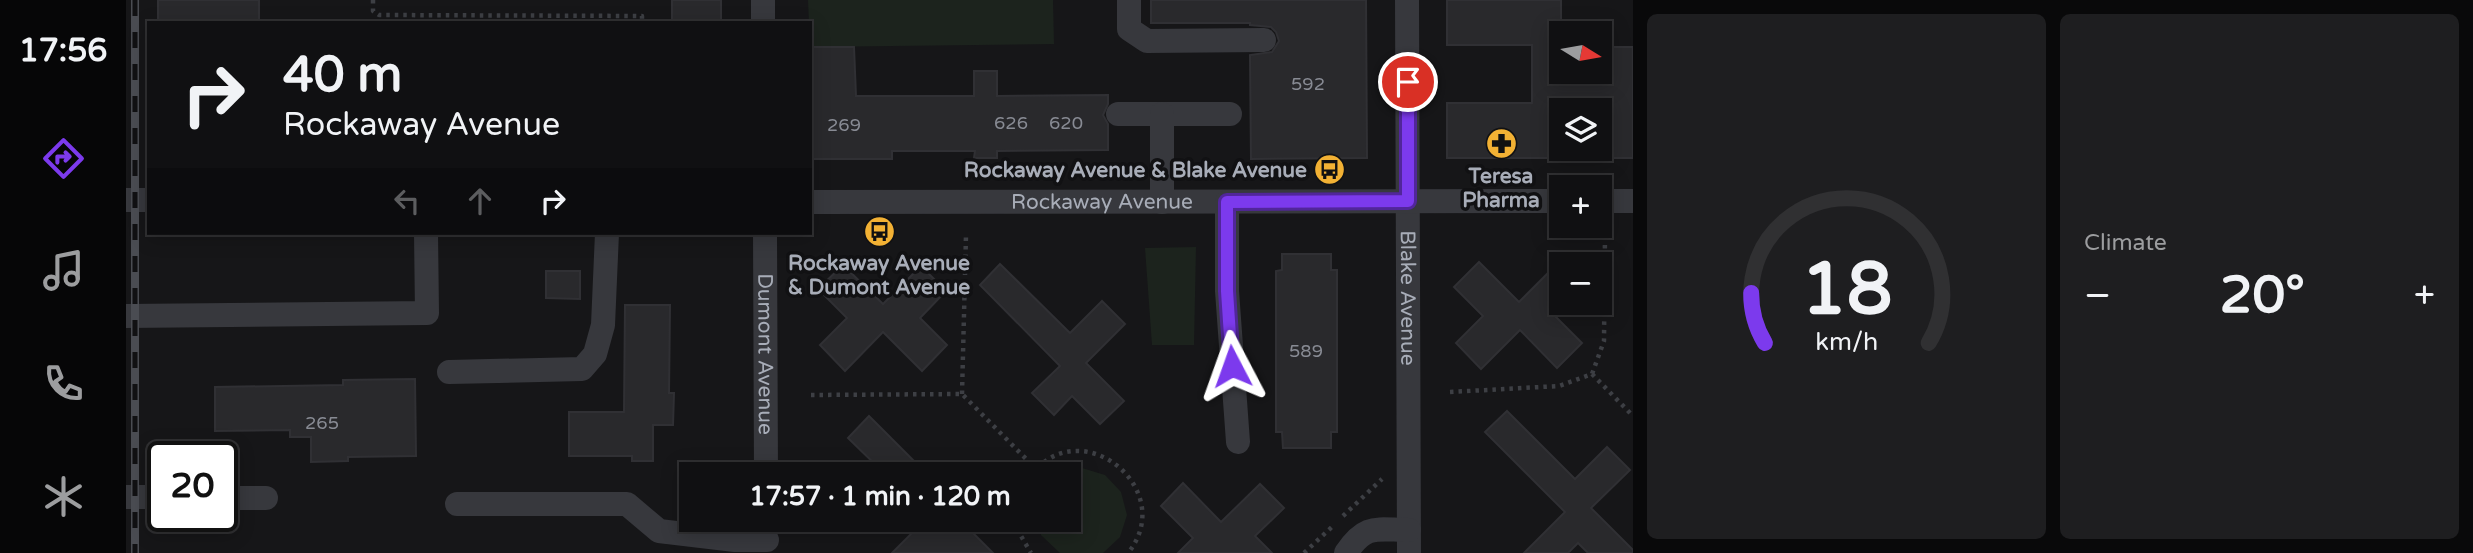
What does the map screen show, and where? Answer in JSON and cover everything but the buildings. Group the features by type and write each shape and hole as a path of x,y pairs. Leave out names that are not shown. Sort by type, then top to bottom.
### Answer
{"street":[{"path":"763,0 764,21"},
{"path":"1129,0 1129,29 1147,41 1264,40"},
{"name":"Blake Avenue","path":"1407,0 1409,542"},
{"path":"1118,114 1230,114"},
{"path":"1162,202 1163,114"},
{"path":"126,200 147,200"},
{"name":"Rockaway Avenue","path":"812,202 1549,201"},
{"path":"1612,201 1633,201"},
{"path":"1227,202 1227,291 1238,442"},
{"path":"126,316 427,313 426,235"},
{"path":"449,372 582,369 594,354 603,325 607,235"},
{"name":"Dumont Avenue","path":"765,235 766,462"},
{"path":"126,497 147,497"},
{"path":"238,498 266,498"},
{"path":"457,504 627,504 659,531 735,540 767,538"},
{"path":"1346,553 1362,533 1375,529 1409,542"}],"path":[{"path":"373,0 373,11 379,15 642,16 642,21"},
{"path":"448,16 448,21"},
{"path":"483,16 486,21"},
{"path":"554,16 554,21"},
{"path":"615,21 617,16"},
{"path":"966,235 962,394 1025,462"},
{"path":"1592,374 1604,341 1605,238"},
{"path":"1450,392 1559,386 1592,374"},
{"path":"1592,374 1633,416"},
{"path":"811,395 962,394"},
{"path":"1048,462 1055,457 1077,452 1106,457 1119,466 1133,483 1141,504 1139,534 1128,553"},
{"path":"1020,532 1031,553"}],"shaded area":[{"path":"808,0 1053,0 1054,44 812,47 812,21 809,21"},
{"path":"1196,247 1194,345 1152,345 1145,248"},
{"path":"1081,468 1105,475 1121,492 1127,515 1120,537 1103,553 1060,553 1041,535 1040,532 1081,532"}],"railway":[{"path":"135,0 135,553"}],"place":[{"name":"Teresa Pharma","path":"1501,144"},
{"name":"Rockaway Avenue & Blake Avenue","path":"1330,170"},
{"name":"Rockaway Avenue & Dumont Avenue","path":"879,231"}],"route":[{"path":"1232,366 1227,291 1227,202 1408,201 1408,82"}]}
